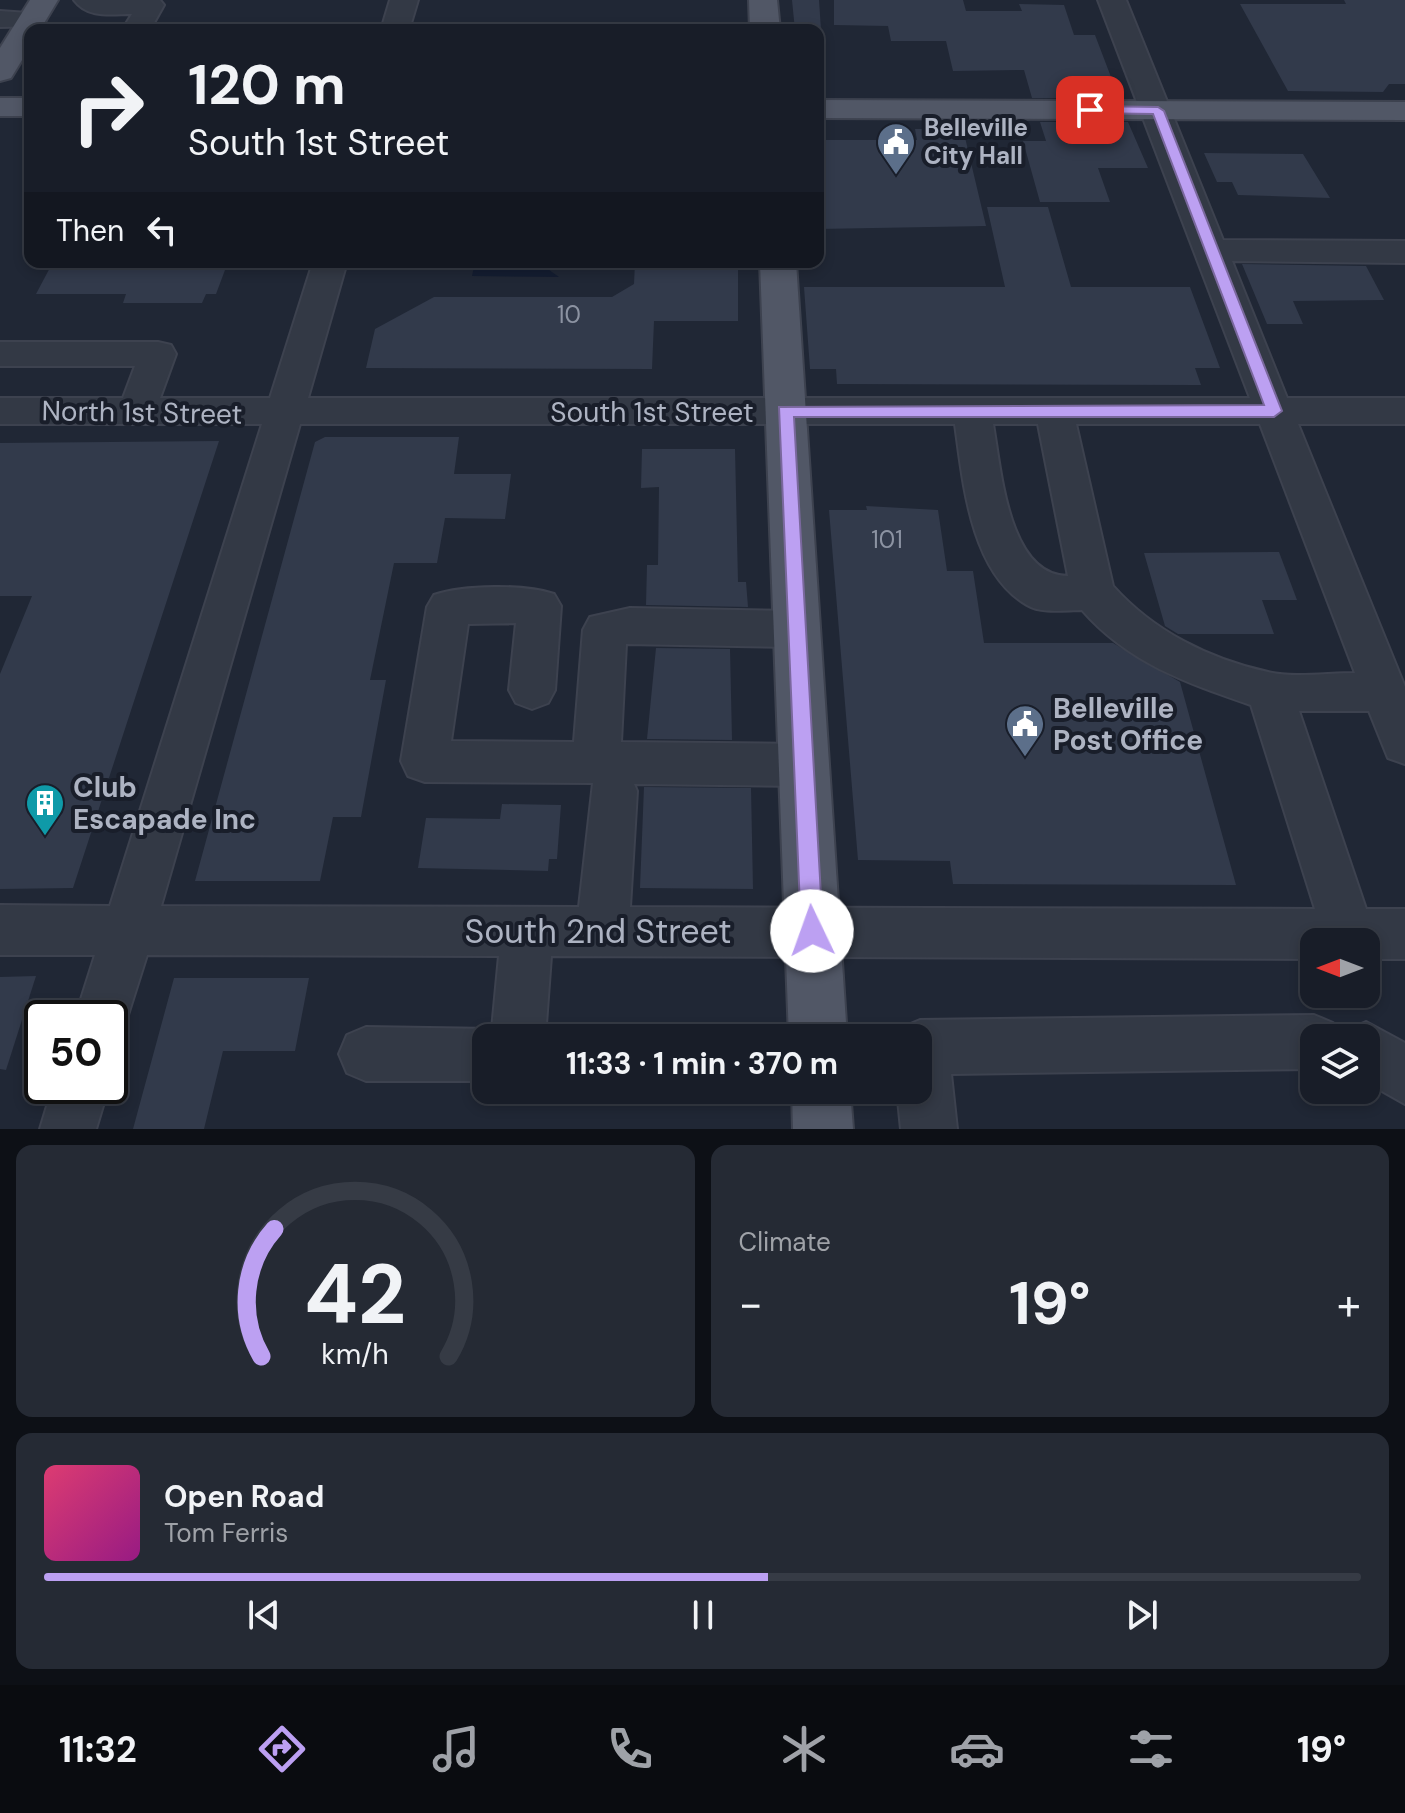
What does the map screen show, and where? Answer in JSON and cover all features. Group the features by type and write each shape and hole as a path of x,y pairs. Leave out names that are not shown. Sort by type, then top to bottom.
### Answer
{"main road":[{"path":"763,0 765,24"},
{"path":"0,72 24,33"},
{"path":"0,107 24,107"},
{"path":"824,109 1405,111"},
{"path":"778,268 817,1024"},
{"path":"822,1104 823,1129"}],"street":[{"path":"397,24 404,0"},
{"path":"1112,0 1405,744"},
{"path":"81,24 90,1"},
{"path":"0,19 40,7 90,1 152,3 140,24"},
{"path":"1212,250 1405,252"},
{"path":"107,1000 328,268"},
{"path":"0,354 158,354 136,412"},
{"name":"North 1st Street","path":"0,411 283,414"},
{"path":"972,411 994,534 1008,562 1042,593 1093,593"},
{"path":"1054,411 1093,593 1110,615 1146,645 1182,662 1270,692 1385,692"},
{"name":"South 1st Street","path":"283,414 1405,411"},
{"path":"532,690 539,606 449,607 425,761 604,777 803,765"},
{"path":"603,931 605,630 630,626 796,629"},
{"path":"1270,692 1347,928"},
{"name":"South 2nd Street","path":"0,930 1300,934"},
{"path":"519,1024 527,931"},
{"name":"South 2nd Street","path":"1380,934 1405,934"},
{"path":"929,1129 920,1047 1300,1042"},
{"path":"366,1054 472,1054"},
{"path":"1380,1059 1405,1076"},
{"path":"68,1129 76,1104"}],"water":[{"path":"474,268 546,268 559,277 472,276"}],"building":[{"path":"792,0 819,0 821,24 794,24"},
{"path":"834,0 963,0 966,11 1022,11 1019,4 1064,5 1074,35 1095,35 1119,98 1032,98 1024,70 953,71 946,41 891,41 888,26 834,25"},
{"path":"1344,0 1405,0 1405,84 1389,84 1383,92 1288,91 1240,4 1346,4"},
{"path":"1040,122 1128,122 1148,168 1098,168 1110,202 1040,202 1023,141 1046,141"},
{"name":"Belleville City Hall","path":"915,129 963,129 986,226 824,229 824,140 917,140"},
{"path":"1204,153 1303,154 1330,198 1238,195 1232,182 1217,182"},
{"path":"987,207 1048,207 1071,287 1190,287 1220,368 1195,368 1201,385 837,384 836,369 810,369 804,287 1005,287"},
{"path":"1242,264 1366,266 1384,300 1293,301 1303,324 1267,324"},
{"path":"50,268 226,268 216,294 206,294 202,303 123,303 126,294 36,294"},
{"path":"635,268 738,268 738,321 654,321 652,369 366,368 375,329 434,297 612,297 634,284"},
{"path":"325,437 459,437 454,474 511,474 505,519 445,518 437,563 394,563 370,680 386,680 361,817 333,817 320,881 195,881 315,442"},
{"path":"219,441 73,888 0,889 0,674 32,596 0,596 0,443"},
{"path":"642,449 735,449 738,582 746,582 748,607 646,605 647,565 658,565 659,487 641,488"},
{"name":"Belleville Post Office","path":"866,506 938,510 947,571 973,571 984,643 1113,643 1180,682 1236,885 953,884 950,861 858,860 829,510 867,510"},
{"path":"1279,552 1297,600 1262,600 1274,634 1178,634 1165,626 1144,553"},
{"path":"656,648 730,649 732,740 647,739"},
{"path":"644,787 751,788 753,889 640,888"},
{"path":"502,804 561,805 557,859 549,859 548,871 418,868 426,818 500,819"},
{"path":"36,976 28,1000 24,1000 24,1014 6,1070 0,1069 0,977"},
{"path":"174,978 309,978 295,1051 223,1051 204,1129 133,1129"}],"place":[{"name":"Belleville City Hall","path":"896,176"},
{"name":"Belleville Post Office","path":"1025,758"},
{"name":"Club Escapade Inc","path":"45,837"}],"route":[{"path":"812,931 785,411 1274,411 1158,111 1090,110"}]}
